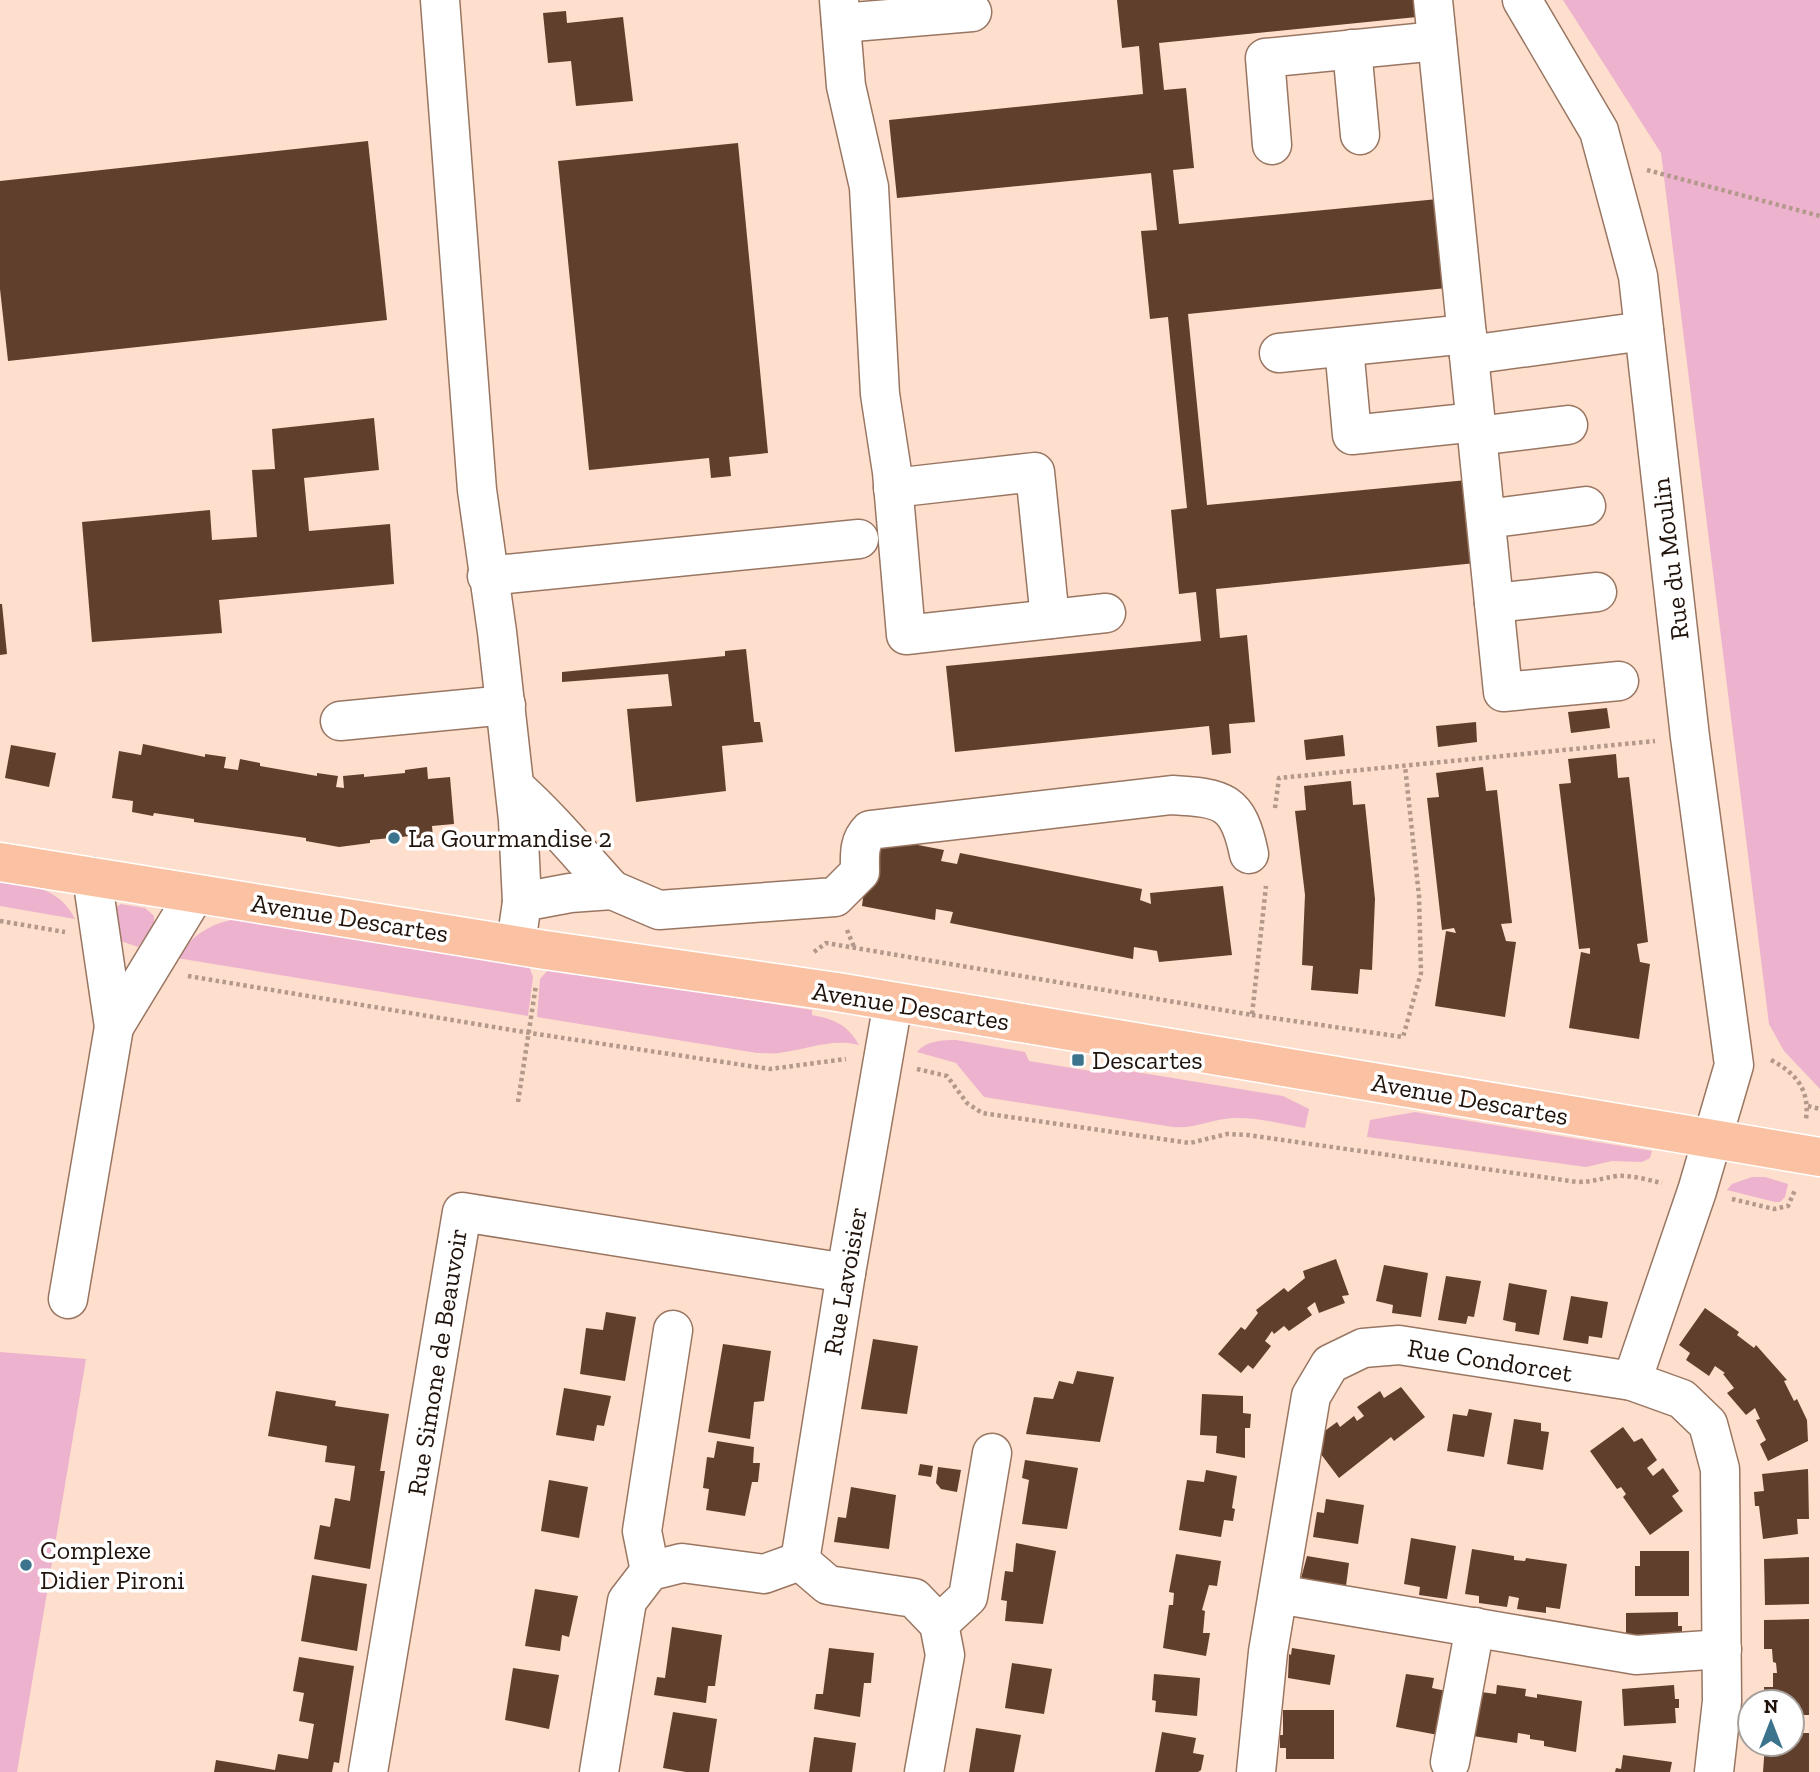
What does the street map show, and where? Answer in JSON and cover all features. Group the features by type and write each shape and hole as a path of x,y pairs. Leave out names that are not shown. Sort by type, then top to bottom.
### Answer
{"main road":[{"name":"Avenue Descartes","path":"0,862 893,1002 1811,1155"}],"street":[{"path":"440,0 477,490 515,787 522,902 516,944"},
{"path":"1433,0 1503,692 1619,681"},
{"name":"Rue du Moulin","path":"1522,0 1599,131 1638,276 1690,737 1734,1065 1697,1191 1632,1381"},
{"path":"972,12 840,12 846,86 869,187 880,394 893,488 906,635 1106,613"},
{"path":"1272,145 1265,58 1437,41"},
{"path":"1353,50 1360,135"},
{"path":"1279,353 1344,346 1468,344 1644,331"},
{"path":"1344,346 1352,436 1568,425"},
{"path":"893,488 1035,472 1050,619"},
{"path":"1486,519 1586,506"},
{"path":"487,576 859,539"},
{"path":"1494,603 1597,592"},
{"path":"340,721 506,705"},
{"path":"515,787 545,813 611,890 659,911 835,897 860,872 860,847 863,837 870,830 1172,795 1209,797 1230,806 1244,833 1249,854"},
{"path":"68,1299 114,1027 92,877"},
{"path":"522,902 570,893 611,890"},
{"path":"114,1027 195,894"},
{"name":"Rue Lavoisier","path":"800,1561 893,1002"},
{"name":"Rue Simone de Beauvoir","path":"368,1772 462,1212 846,1273"},
{"path":"650,1571 642,1531 673,1330"},
{"name":"Rue Condorcet","path":"1256,1772 1268,1652 1311,1396 1330,1364 1363,1348 1399,1345 1632,1381 1682,1399 1708,1424 1720,1469 1722,1701 1714,1772"},
{"path":"939,1624 968,1597 992,1453"},
{"path":"599,1772 627,1601 650,1571 681,1563 764,1574 800,1561 828,1585 914,1598 939,1624 944,1655 924,1772"},
{"path":"1278,1594 1636,1655 1722,1649"},
{"path":"1450,1762 1475,1627"}],"path":[{"path":"1636,167 1820,216"},
{"path":"1252,1014 1403,1037 1421,973 1419,896 1405,766"},
{"path":"0,922 70,933 102,949"},
{"path":"150,967 169,973 530,1033 770,1069 839,1059 883,1063 947,1076 967,1104 982,1113 1190,1143 1227,1134 1248,1135 1577,1182 1596,1182 1616,1176 1636,1177 1774,1209 1788,1206 1795,1193 1811,1155 1808,1106 1820,1109"},
{"path":"518,1102 527,1052"}],"shaded area":[{"path":"1563,0 1820,0 1820,1089 1784,1051 1769,1024 1661,153"},
{"path":"0,879 33,886 53,894 69,909 75,919 0,906"},
{"path":"121,904 145,908 154,916 154,927 138,947 115,939 112,909"},
{"path":"231,920 528,963 533,977 528,1016 177,958 200,933"},
{"path":"549,969 812,1010 812,1015 834,1021 845,1028 859,1045 839,1043 779,1053 757,1053 537,1017 540,979"},
{"path":"956,1040 1025,1052 1029,1061 1097,1072 1105,1067 1283,1096 1309,1109 1305,1128 1242,1118 1173,1127 984,1097 956,1063 917,1052 930,1043"},
{"path":"1415,1112 1652,1151 1650,1158 1642,1162 1612,1161 1586,1167 1367,1137 1370,1120"},
{"path":"1752,1177 1765,1177 1788,1184 1785,1197 1780,1202 1775,1202 1727,1190 1732,1184"},
{"name":"Complexe Didier Pironi","path":"0,1352 86,1359 17,1772 0,1772"}],"building":[{"path":"1117,0 1416,0 1417,17 1159,43 1164,90 1186,88 1194,168 1173,170 1179,224 1438,199 1447,288 1188,314 1207,505 1467,480 1476,563 1216,589 1220,638 1247,635 1255,722 1229,724 1231,753 1212,755 1209,726 955,752 946,666 1201,641 1196,592 1179,594 1171,510 1187,508 1168,317 1150,319 1141,231 1157,230 1151,173 897,198 889,120 1143,94 1139,46 1122,48"},
{"path":"566,11 567,23 623,17 633,101 576,106 571,61 548,63 543,13"},
{"path":"368,141 387,320 8,361 0,289 0,181"},
{"path":"738,143 768,453 729,457 731,476 711,478 709,458 589,470 558,161"},
{"path":"374,418 379,470 304,478 309,531 390,524 394,584 219,600 222,633 92,642 82,522 210,510 212,540 257,537 252,470 275,469 272,429"},
{"path":"0,604 7,654 0,655"},
{"path":"746,649 754,722 760,722 763,742 722,746 726,791 636,802 627,709 672,706 668,674 562,682 562,672 725,656 725,651"},
{"path":"1607,708 1610,728 1571,733 1568,712"},
{"path":"1476,722 1477,742 1438,747 1436,726"},
{"path":"1343,735 1345,756 1306,760 1304,740"},
{"path":"143,744 205,757 205,754 226,757 224,768 238,770 240,759 260,763 260,766 317,776 317,773 338,776 336,787 344,788 343,776 405,773 405,770 427,767 428,779 450,777 454,824 432,826 433,837 370,840 370,843 339,847 306,841 306,838 194,822 194,819 132,812 133,801 112,798 119,751 141,755"},
{"path":"11,745 56,753 49,787 5,778"},
{"path":"1616,754 1618,778 1629,777 1648,942 1637,944 1640,962 1650,964 1639,1039 1569,1028 1581,952 1590,954 1590,948 1579,949 1559,784 1571,783 1568,759"},
{"path":"1483,767 1486,791 1497,790 1512,923 1501,924 1506,941 1516,942 1505,1017 1435,1006 1446,931 1456,933 1454,928 1442,930 1427,798 1439,797 1436,773"},
{"path":"1351,781 1353,805 1365,804 1375,899 1372,970 1360,969 1358,994 1311,990 1313,966 1302,965 1305,895 1295,811 1306,810 1304,786"},
{"path":"871,836 944,850 941,861 957,864 960,853 1142,889 1140,900 1151,904 1150,893 1223,886 1232,955 1159,962 1157,951 1134,947 1133,959 950,923 953,912 936,909 935,920 862,906"},
{"path":"1336,1259 1349,1295 1342,1296 1345,1303 1319,1313 1315,1302 1307,1308 1312,1315 1289,1331 1284,1326 1274,1334 1272,1331 1265,1341 1271,1346 1253,1369 1248,1365 1241,1373 1218,1354 1241,1327 1245,1330 1258,1313 1256,1310 1284,1288 1288,1292 1305,1278 1303,1271"},
{"path":"1384,1265 1428,1273 1421,1317 1392,1313 1393,1305 1376,1301"},
{"path":"1446,1276 1481,1281 1474,1317 1468,1316 1466,1324 1438,1320"},
{"path":"1509,1283 1547,1290 1539,1335 1515,1331 1516,1323 1503,1320"},
{"path":"1571,1296 1608,1302 1602,1338 1589,1336 1588,1344 1563,1340"},
{"path":"1705,1308 1739,1332 1737,1335 1754,1348 1756,1345 1787,1380 1784,1381 1807,1420 1808,1441 1768,1461 1760,1444 1766,1440 1756,1420 1760,1419 1755,1408 1746,1415 1727,1393 1734,1388 1723,1374 1725,1373 1715,1366 1709,1376 1686,1360 1690,1353 1679,1345"},
{"path":"606,1312 636,1317 625,1381 580,1374 586,1328 603,1330"},
{"path":"873,1339 918,1346 907,1414 861,1409"},
{"path":"723,1344 771,1351 764,1401 754,1402 750,1439 708,1432"},
{"path":"1077,1371 1114,1377 1100,1442 1026,1434 1034,1397 1053,1399 1059,1381 1073,1384"},
{"path":"1401,1387 1425,1417 1394,1441 1391,1437 1339,1478 1311,1441 1337,1422 1340,1427 1354,1416 1357,1421 1364,1416 1357,1407 1380,1391 1384,1398"},
{"path":"564,1388 611,1396 604,1426 597,1425 594,1441 556,1435"},
{"path":"276,1391 336,1401 335,1406 389,1414 380,1471 385,1471 370,1569 314,1559 320,1525 330,1527 335,1498 350,1501 355,1466 325,1462 327,1446 268,1436"},
{"path":"1202,1394 1243,1396 1243,1413 1251,1414 1250,1428 1245,1428 1245,1458 1216,1453 1217,1436 1200,1435"},
{"path":"1469,1409 1492,1413 1484,1457 1447,1451 1453,1414 1467,1416"},
{"path":"1514,1419 1541,1423 1541,1431 1549,1432 1543,1470 1507,1464"},
{"path":"1623,1427 1634,1442 1642,1438 1657,1460 1647,1468 1653,1476 1663,1468 1679,1491 1672,1496 1683,1511 1650,1535 1623,1497 1626,1494 1621,1487 1617,1489 1590,1451"},
{"path":"717,1441 754,1447 753,1463 760,1463 758,1482 752,1482 745,1516 706,1510 709,1489 703,1488 707,1457 714,1458"},
{"path":"1025,1460 1078,1468 1067,1529 1022,1524 1029,1480 1022,1478"},
{"path":"920,1464 933,1466 931,1477 918,1475"},
{"path":"938,1467 961,1470 957,1492 941,1489 936,1483"},
{"path":"1808,1469 1809,1519 1797,1519 1798,1534 1763,1539 1759,1506 1755,1506 1754,1492 1764,1491 1762,1474"},
{"path":"1206,1470 1237,1476 1232,1508 1235,1509 1233,1521 1224,1520 1221,1537 1179,1530 1187,1480 1204,1482"},
{"path":"549,1480 588,1487 579,1538 541,1531"},
{"path":"851,1487 896,1495 889,1549 834,1542 838,1517 846,1518"},
{"path":"1326,1499 1364,1505 1358,1544 1313,1537 1317,1512 1324,1513"},
{"path":"1411,1538 1456,1546 1447,1599 1419,1595 1420,1587 1404,1584"},
{"path":"1016,1543 1056,1551 1043,1624 1005,1621 1007,1601 1001,1600 1005,1571 1013,1572"},
{"path":"1472,1549 1514,1556 1514,1560 1525,1561 1526,1558 1567,1564 1560,1609 1546,1607 1546,1613 1517,1609 1519,1598 1509,1596 1507,1607 1479,1603 1479,1596 1465,1594"},
{"path":"1640,1551 1689,1551 1689,1596 1635,1596 1635,1566 1640,1566"},
{"path":"1176,1554 1221,1561 1217,1586 1209,1585 1202,1610 1205,1611 1203,1633 1210,1633 1206,1656 1163,1648 1169,1605 1173,1605 1174,1593 1169,1592"},
{"path":"1307,1556 1349,1563 1344,1601 1300,1582"},
{"path":"1809,1557 1809,1604 1765,1605 1764,1559"},
{"path":"312,1575 367,1584 357,1651 301,1641"},
{"path":"535,1589 578,1596 569,1637 562,1635 560,1651 525,1646"},
{"path":"1678,1612 1678,1626 1682,1626 1682,1635 1626,1650 1626,1613"},
{"path":"1809,1619 1809,1715 1806,1715 1806,1688 1764,1688 1773,1687 1773,1673 1777,1673 1772,1649 1764,1649 1764,1620"},
{"path":"672,1627 722,1635 715,1686 708,1686 706,1703 654,1695 657,1677 665,1678"},
{"path":"829,1648 874,1653 871,1683 864,1683 860,1717 814,1709 816,1694 823,1694"},
{"path":"1292,1648 1335,1655 1330,1685 1288,1678 1289,1654 1291,1655"},
{"path":"299,1657 354,1666 339,1763 334,1762 332,1772 214,1772 216,1760 275,1770 278,1754 308,1759 314,1724 299,1721 304,1693 293,1691"},
{"path":"1012,1663 1052,1669 1044,1714 1005,1708"},
{"path":"513,1668 559,1675 549,1729 505,1720"},
{"path":"1154,1674 1200,1678 1197,1716 1155,1712 1156,1701 1152,1700"},
{"path":"1406,1674 1434,1678 1432,1688 1446,1691 1438,1735 1396,1727"},
{"path":"1497,1685 1526,1689 1525,1696 1537,1698 1537,1694 1582,1701 1576,1752 1544,1746 1544,1741 1530,1739 1530,1735 1518,1733 1517,1743 1473,1736 1481,1692 1496,1694"},
{"path":"1674,1685 1675,1699 1679,1699 1679,1708 1675,1708 1676,1723 1624,1726 1622,1689"},
{"path":"1283,1710 1334,1710 1334,1759 1286,1759 1286,1748 1280,1748"},
{"path":"673,1712 717,1719 709,1772 663,1768"},
{"path":"976,1728 1021,1735 1014,1772 969,1772"},
{"path":"1162,1732 1196,1738 1193,1753 1204,1755 1201,1770 1155,1772"},
{"path":"1806,1733 1809,1733 1809,1772 1763,1772 1764,1758 1806,1758"},
{"path":"814,1737 856,1743 852,1772 809,1772"},
{"path":"1623,1755 1672,1762 1670,1772 1615,1772 1616,1768 1621,1769"}],"place":[{"name":"La Gourmandise 2","path":"394,838"},
{"name":"Descartes","path":"1078,1060"},
{"name":"Complexe Didier Pironi","path":"26,1565"}]}
